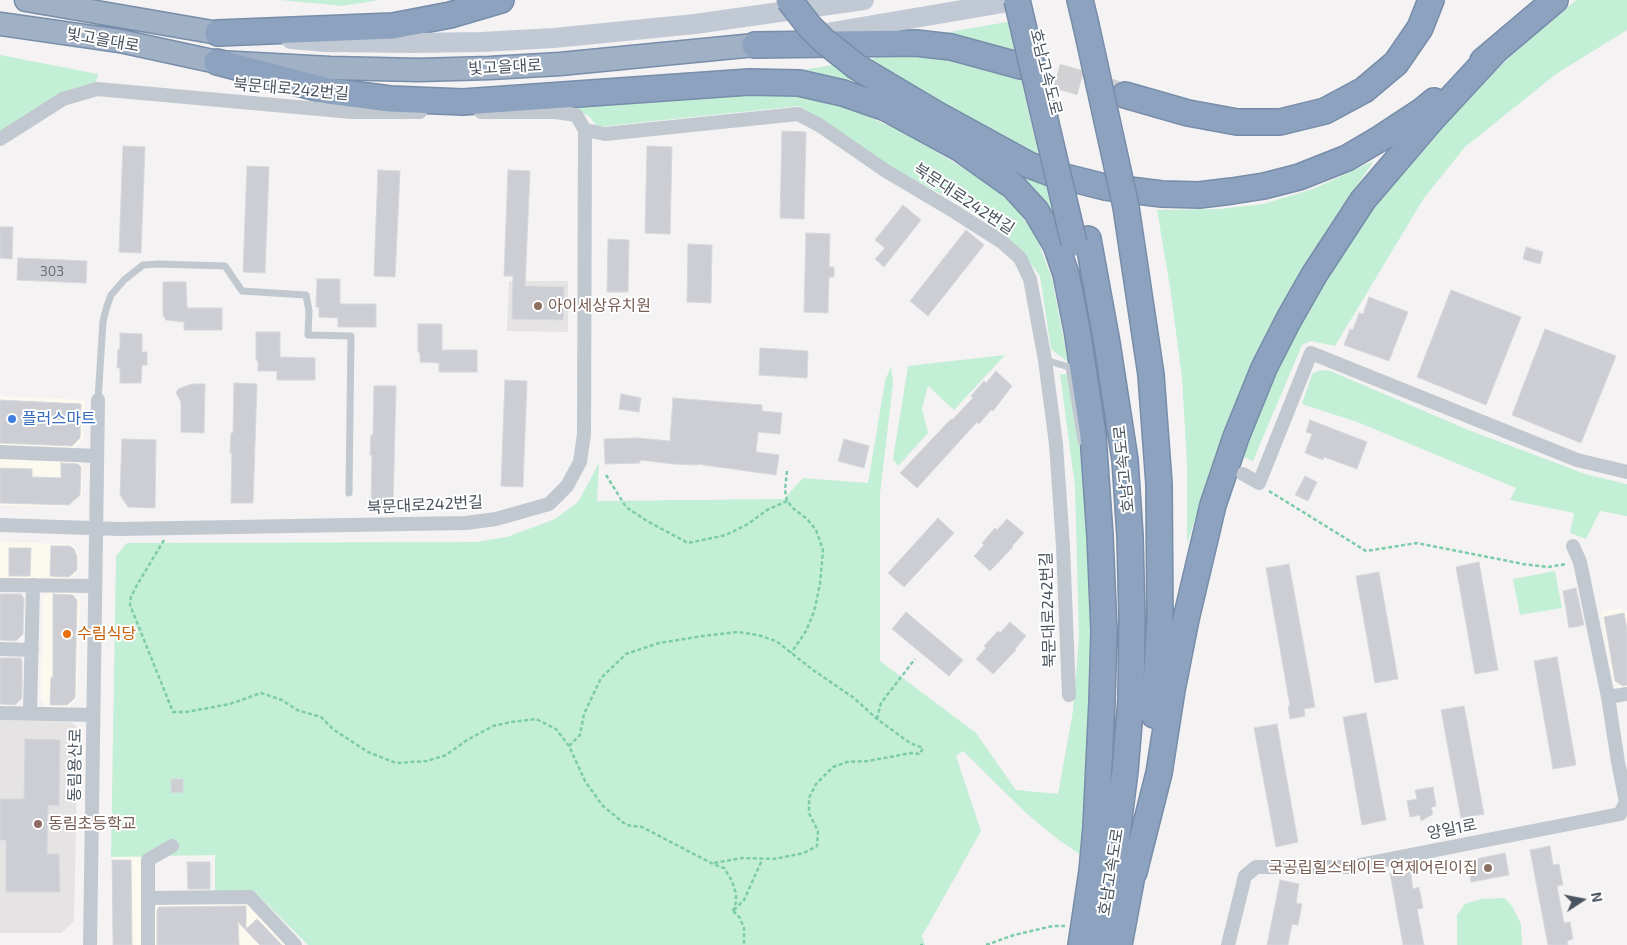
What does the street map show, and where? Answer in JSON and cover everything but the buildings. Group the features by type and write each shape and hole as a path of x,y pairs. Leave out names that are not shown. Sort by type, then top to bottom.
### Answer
{"highway":[{"name":"빛고을대로","path":"26,0 218,33"},
{"path":"218,33 392,26 450,15 501,0"},
{"path":"790,0 810,27 857,67 1003,152 1029,165 1053,174 1105,187 1162,194 1199,195 1264,186 1299,177 1347,158 1422,111 1555,0"},
{"name":"호남고속도로","path":"1080,0 1126,207 1151,375 1159,484 1160,621 1153,726 1134,872 1119,945"},
{"path":"1124,95 1188,113 1237,122 1280,122 1325,111 1364,90 1396,63 1420,28 1432,0"},
{"name":"호남고속도로","path":"1018,1 1108,344 1125,460 1130,536 1132,620 1130,700 1125,772 1112,873 1099,945"},
{"name":"빛고을대로","path":"0,24 120,42 217,62 330,68 419,70 490,68 560,64 755,45"},
{"path":"755,45 916,43 951,47 1021,66"},
{"path":"1134,872 1159,773 1172,690 1186,619 1213,506 1236,437 1264,368 1314,275 1363,200 1433,118 1495,51"},
{"path":"217,62 328,92 390,99 463,102 748,82 799,83 843,93 886,108 961,149 1013,186 1036,211 1044,224 1056,245 1066,274 1077,330 1093,435 1104,630 1103,692 1092,870 1074,936"},
{"path":"1081,241 1110,433 1117,502 1120,583 1120,653 1112,781 1106,841 1086,945"}],"main road":[{"name":"빛고을대로","path":"218,33 325,42 412,44 482,42 554,38 686,25 864,0"},
{"name":"빛고을대로","path":"755,45 1018,1"}],"street":[{"name":"북문대로242번길","path":"0,140 63,99 97,89 352,112 556,112 576,116 585,130 584,434 580,462 567,486 549,504 496,519 466,523 169,528 0,525"},
{"name":"북문대로242번길","path":"585,130 605,134 798,114 819,125 886,171 1002,242 1020,258 1030,279 1045,360 1056,444 1064,546 1069,695"},
{"path":"1243,474 1259,483 1311,354 1577,460 1627,472"},
{"path":"96,527 98,400"},
{"path":"0,452 97,456"},
{"name":"동림용산로","path":"90,945 96,527"},
{"name":"양일1로","path":"1228,945 1245,876 1256,867 1348,867 1620,814 1626,802 1608,697 1580,562 1573,546"},
{"path":"0,585 95,586"},
{"path":"30,714 33,585"},
{"path":"0,649 32,650"},
{"path":"1608,697 1627,694"},
{"path":"0,713 93,715"},
{"path":"148,945 148,860 172,846"},
{"path":"148,898 250,897 295,945"}],"lane":[{"path":"98,400 103,321 107,306 111,295 124,280 143,265 225,266 242,291 306,295 309,311 308,335 351,336 349,493"},
{"path":"1045,360 1069,367 1081,441"}],"path":[{"path":"787,471 785,490 787,501 816,530 822,550 820,584 814,612 806,631 791,653"},
{"path":"606,475 626,507 647,521 688,543 726,535 748,524 767,510 787,501"},
{"path":"1259,483 1270,492 1366,550 1417,543 1523,564 1548,567 1580,562"},
{"path":"169,528 164,541 137,585 131,597 130,605 173,712 186,712 230,704 261,693 282,700 297,710 321,718 334,730 368,752 396,763 427,761 446,755 467,740 493,726 536,719 556,729 568,746 586,781 602,804 626,825 642,827 724,868 732,880 736,894 733,911"},
{"path":"568,746 580,735 584,714 601,678 626,654 659,643 738,632 758,635 776,641 813,670 854,698 877,719 910,743 923,748 920,754 911,753 868,761 847,762 833,767 816,784 809,798 809,813 818,831 817,846 804,853 774,859 742,858 713,864"},
{"path":"877,719 881,703 915,659"},
{"path":"733,911 744,900 762,860"},
{"path":"733,911 740,918 744,928 744,945"},
{"path":"986,945 1014,935 1053,926 1074,936"}],"shaded area":[{"name":"아이세상유치원","path":"509,281 568,281 568,332 507,331"},
{"path":"0,396 85,400 83,439 74,448 0,446"},
{"path":"0,457 76,458 83,466 82,495 68,507 0,505"},
{"path":"0,542 72,544 79,556 79,572 70,579 0,578"},
{"path":"51,589 72,590 80,601 77,698 68,708 48,708 41,699 43,598"},
{"path":"1621,608 1627,613 1627,688 1619,688 1613,682 1601,612"},
{"name":"동림초등학교","path":"0,720 71,722 78,728 74,921 61,933 0,933"},
{"path":"111,857 142,857 144,945 112,945"},
{"path":"247,902 285,945 155,945 154,909 157,905 162,903"}],"green space":[{"path":"281,0 379,0 342,6"},
{"path":"1577,0 1627,0 1627,30 1556,74 1465,147 1424,198 1335,346 1311,341 1302,345 1253,461 1242,456 1270,384 1323,282 1396,173 1483,81 1563,10"},
{"path":"1018,20 1027,59 944,36 944,33"},
{"path":"908,54 1020,75 1039,156 996,137 869,62 876,57"},
{"path":"0,55 98,74 96,83 64,93 0,131"},
{"path":"832,65 884,98 797,71"},
{"path":"786,91 827,98 907,134 991,185 1019,212 1036,236 1052,279 1068,362 1051,349 1040,276 1020,250 977,213 888,166 799,106 597,127 589,116 576,112 574,103"},
{"path":"1374,161 1336,215 1309,259 1273,325 1237,399 1187,543 1187,463 1182,378 1170,287 1157,210 1219,209 1263,204 1313,189"},
{"path":"1002,167 1049,183 1062,242"},
{"path":"1005,355 954,410 928,386 922,408 928,433 898,466 893,459 908,366"},
{"path":"891,366 893,383 880,494 880,661 976,733 1016,790 1058,794 1073,711 1079,637 1075,487 1060,374 1067,374 1079,447 1086,448 1097,633 1087,859 1060,841 1026,813 963,751 956,756 981,831 922,936 925,945 308,945 255,892 215,891 215,855 111,857 116,556 127,543 476,542 507,537 555,519 578,502 599,463 597,501 784,499 803,478 868,483 885,381"},
{"path":"1328,370 1466,429 1588,475 1627,484 1627,516 1600,511 1586,539 1570,533 1574,513 1510,500 1516,488 1357,422 1302,404 1312,374"},
{"path":"1555,571 1562,608 1520,615 1513,579"},
{"path":"1504,898 1512,906 1521,924 1522,945 1457,945 1457,915 1465,904 1481,899"}],"tunnel":[{"path":"1021,66 1120,94"}],"place":[{"name":"아이세상유치원","path":"538,306"},
{"name":"플러스마트","path":"12,419"},
{"name":"수림식당","path":"67,634"},
{"name":"동림초등학교","path":"38,824"},
{"name":"국공립힐스테이트 연제어린이집","path":"1488,868"}]}
